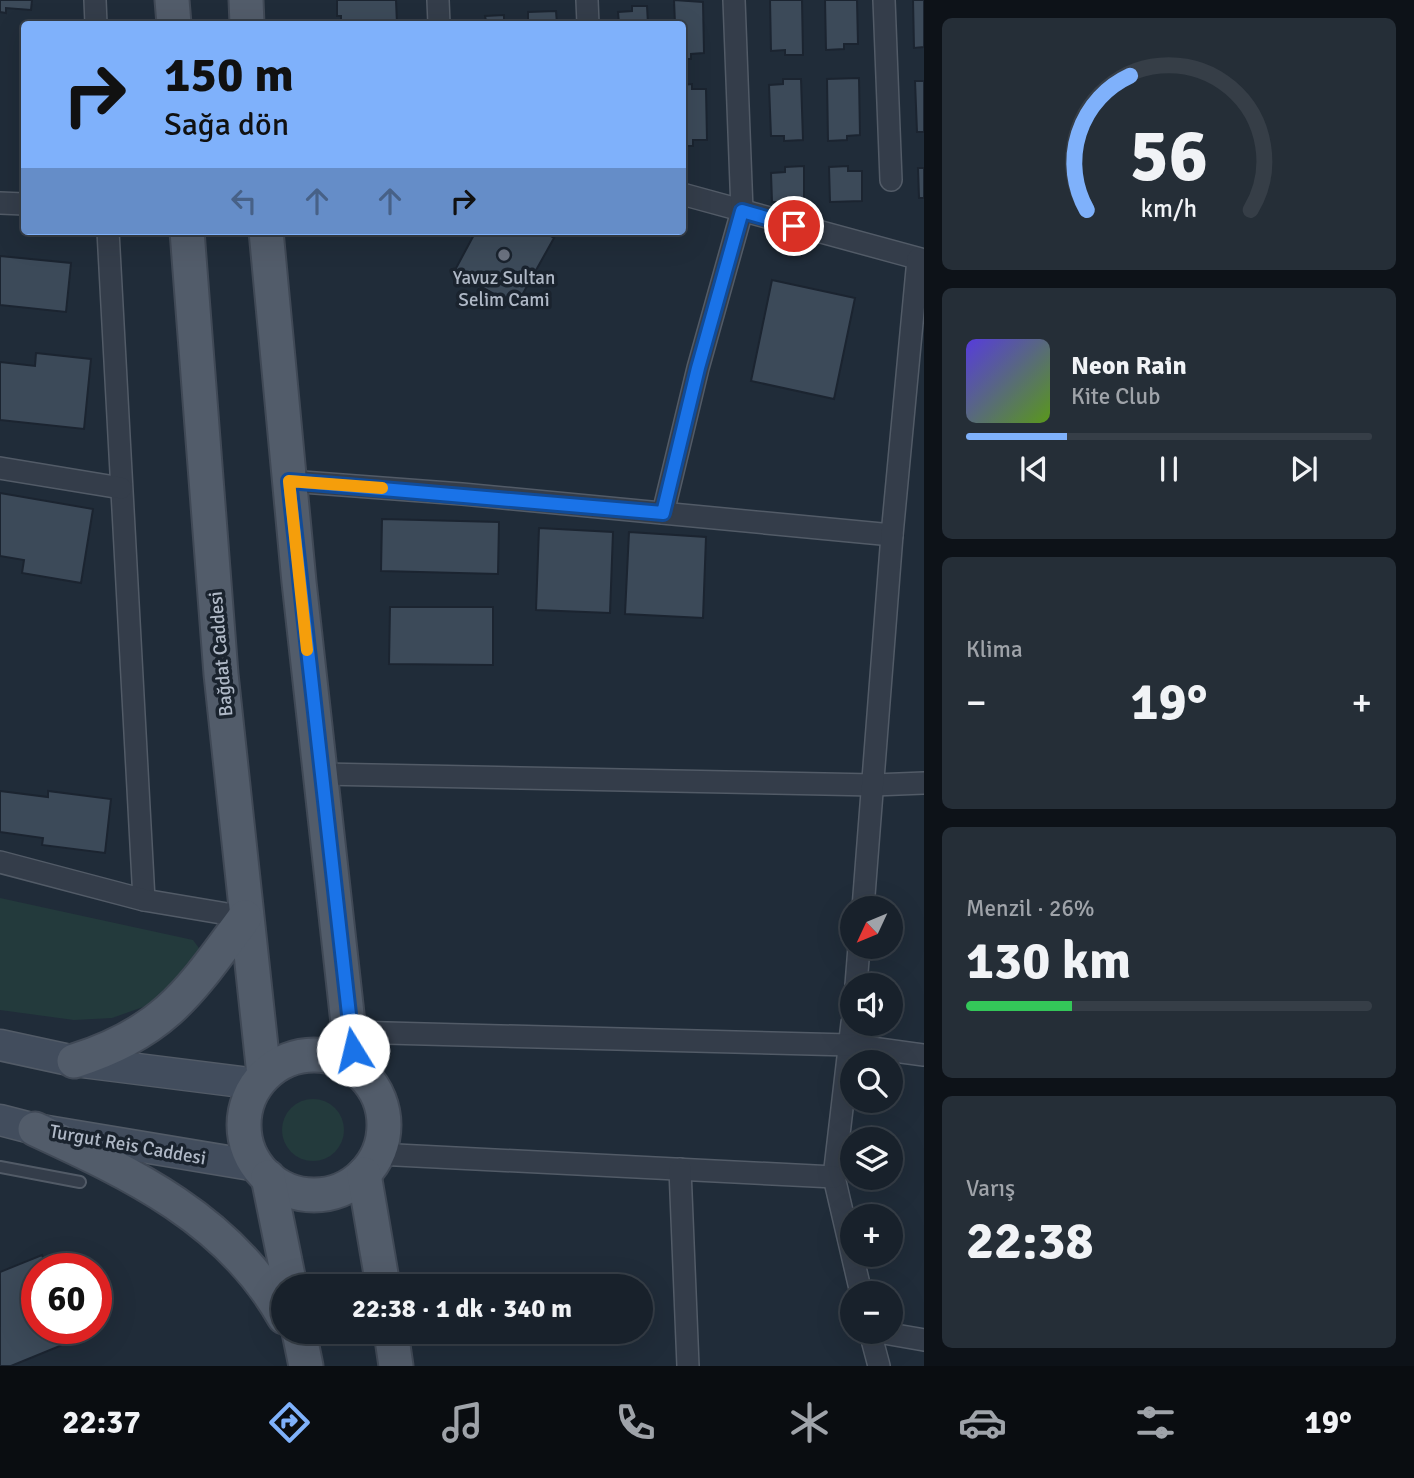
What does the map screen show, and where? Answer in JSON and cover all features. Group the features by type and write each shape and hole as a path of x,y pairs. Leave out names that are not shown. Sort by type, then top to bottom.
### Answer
{"main road":[{"path":"172,0 174,21"},
{"path":"246,0 247,21"},
{"name":"Bağdat Caddesi","path":"187,235 220,661 260,1080"},
{"path":"266,235 289,481 349,1032 356,1069"},
{"path":"74,1061 125,1042 169,1012 208,970 245,917"},
{"path":"263,1172 291,1190 317,1195 350,1185 371,1164 384,1132 382,1108 373,1086 356,1069 339,1059 309,1055 280,1063 260,1080 248,1099 244,1134 263,1172 287,1274"},
{"path":"35,1129 142,1182 197,1216 242,1258 271,1299"},
{"path":"371,1164 382,1274"},
{"path":"393,1344 396,1366"}],"street":[{"path":"95,0 96,21"},
{"path":"438,0 439,21"},
{"path":"587,0 588,21"},
{"path":"663,513 698,368 742,211 734,0"},
{"path":"884,0 891,180"},
{"path":"686,195 921,260 892,535 864,896"},
{"path":"0,203 21,204"},
{"path":"108,235 144,900"},
{"path":"0,468 121,488"},
{"path":"289,481 892,535"},
{"path":"322,774 874,785 924,783"},
{"path":"0,862 144,900 245,917"},
{"path":"349,1032 850,1045 924,1055"},
{"path":"851,1036 834,1177 858,1281"},
{"path":"0,1045 74,1061 260,1080"},
{"name":"Turgut Reis Caddesi","path":"0,1119 35,1129 263,1172"},
{"path":"371,1164 680,1169 834,1177"},
{"path":"680,1169 688,1366"},
{"path":"903,1336 924,1340"},
{"path":"873,1344 879,1366"}],"lane":[{"path":"0,1167 80,1182"}],"green space":[{"path":"0,898 193,940 201,951 160,1001 112,1018 74,1020 0,1010"},
{"path":"313,1099 325,1101 335,1108 342,1118 342,1142 335,1152 325,1159 313,1161 301,1159 291,1152 284,1142 282,1130 284,1118 291,1108 301,1101"}],"building":[{"path":"0,0 32,0 31,10 6,8 6,13 0,12"},
{"path":"337,0 396,0 397,21 341,21 341,16 337,16"},
{"path":"674,0 703,2 704,53 691,54 691,59 686,59 686,21 675,21"},
{"path":"770,0 802,0 803,55 785,55 785,50 771,51"},
{"path":"825,0 857,0 858,44 844,44 844,49 826,50"},
{"path":"913,0 924,0 924,47 914,48"},
{"path":"632,6 647,6 648,21 619,21 618,12 632,11"},
{"path":"556,11 557,21 528,21 528,12"},
{"path":"504,15 504,21 486,21 485,16"},
{"path":"859,78 860,135 847,136 847,140 828,141 827,79"},
{"path":"783,79 801,79 803,140 784,141 784,136 771,136 769,85 783,84"},
{"path":"915,81 924,81 924,132 917,132"},
{"path":"692,84 692,89 706,89 707,140 693,140 693,146 686,146 686,85"},
{"path":"804,166 804,202 772,202 771,173 785,172 785,167"},
{"path":"848,166 848,171 862,171 862,201 830,202 829,167"},
{"path":"918,168 924,168 924,198 919,198"},
{"name":"Yavuz Sultan Selim Cami","path":"474,235 549,235 554,238 516,306 454,272"},
{"path":"0,256 71,263 66,312 0,305"},
{"path":"772,280 855,298 834,399 751,381"},
{"path":"36,353 91,359 84,429 0,420 0,362 35,366"},
{"path":"0,493 93,509 81,583 22,573 24,560 0,556"},
{"path":"382,519 499,522 498,574 381,571"},
{"path":"539,528 613,532 610,613 536,610"},
{"path":"629,532 706,537 703,618 625,614"},
{"path":"390,607 493,607 493,665 389,664"},
{"path":"0,791 48,797 48,791 111,799 105,853 42,845 43,838 0,832"},
{"path":"21,1264 21,1344 65,1344 11,1366 0,1366 0,1272"}],"slow traffic":[{"path":"307,650 289,481 382,488"}],"place":[{"name":"Yavuz Sultan Selim Cami","path":"504,255"}],"route":[{"path":"353,1050 289,481 663,513 698,368 742,211 794,226"}]}
